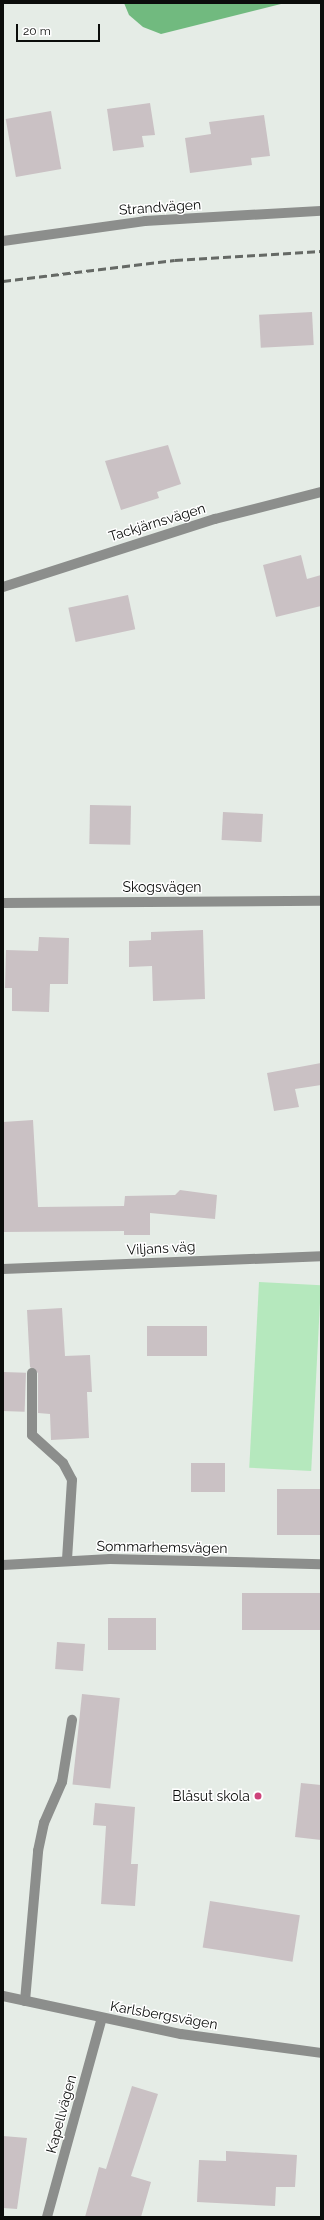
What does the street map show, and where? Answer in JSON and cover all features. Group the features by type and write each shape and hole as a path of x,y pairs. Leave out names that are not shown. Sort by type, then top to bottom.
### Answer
{"street":[{"name":"Strandvägen","path":"3,241 145,221 321,211"},
{"name":"Tackjärnsvägen","path":"3,587 215,519 321,492"},
{"name":"Skogsvägen","path":"3,903 321,901"},
{"name":"Viljans väg","path":"3,1269 321,1256"},
{"path":"32,1373 32,1435 63,1463 72,1480 68,1560"},
{"name":"Sommarhemsvägen","path":"3,1565 68,1560 321,1564"},
{"path":"25,2000 38,1851 44,1823 62,1782 72,1720"},
{"name":"Karlsbergsvägen","path":"3,1996 181,2034 321,2053"},
{"name":"Kapellvägen","path":"47,2217 102,2018"}],"shaded area":[{"path":"124,3 285,3 161,34 143,27 129,15"},
{"path":"259,1282 321,1285 311,1471 249,1468"}],"building":[{"path":"150,103 155,135 142,136 144,147 113,151 107,109"},
{"path":"51,111 61,169 16,177 6,119"},
{"path":"264,115 270,156 251,158 252,165 190,173 185,138 211,134 209,122"},
{"path":"312,312 314,345 261,348 259,315"},
{"path":"168,445 181,484 157,492 159,498 121,510 105,461"},
{"path":"301,555 307,579 321,575 321,606 276,617 263,565"},
{"path":"128,595 135,629 76,642 68,608"},
{"path":"90,805 131,806 130,845 89,844"},
{"path":"223,812 263,814 261,842 222,840"},
{"path":"203,930 205,999 153,1001 152,966 129,967 129,941 151,940 151,932"},
{"path":"39,937 69,938 68,984 50,984 49,1012 12,1011 12,988 5,988 6,950 38,951"},
{"path":"321,1063 321,1085 295,1089 299,1107 274,1111 267,1073"},
{"path":"33,1120 38,1207 124,1206 125,1196 175,1195 180,1190 217,1195 215,1219 150,1213 150,1235 124,1235 124,1231 3,1232 3,1122"},
{"path":"62,1308 65,1356 90,1355 92,1392 87,1392 89,1438 51,1440 50,1414 38,1413 38,1373 30,1367 27,1310"},
{"path":"147,1326 207,1326 207,1356 147,1356"},
{"path":"3,1372 26,1373 25,1412 3,1411"},
{"path":"191,1463 225,1463 225,1492 191,1492"},
{"path":"277,1489 321,1489 321,1535 277,1535"},
{"path":"242,1593 321,1593 321,1630 242,1630"},
{"path":"108,1618 156,1618 156,1650 108,1650"},
{"path":"57,1642 85,1644 83,1671 55,1669"},
{"path":"82,1694 120,1698 110,1788 72,1785"},
{"path":"301,1783 321,1785 321,1840 295,1837"},
{"path":"95,1803 135,1807 131,1864 138,1864 135,1906 101,1904 106,1826 93,1825"},
{"path":"210,1901 300,1915 293,1962 203,1947"},
{"path":"132,2086 158,2094 131,2176 151,2182 141,2217 85,2217 99,2167 106,2169"},
{"path":"3,2136 27,2138 17,2209 3,2208"},
{"path":"226,2151 297,2155 295,2187 276,2187 275,2206 197,2202 199,2160 226,2161"}],"railway":[{"path":"3,281 175,260 321,251"}],"place":[{"name":"Blåsut skola","path":"258,1796"}]}
